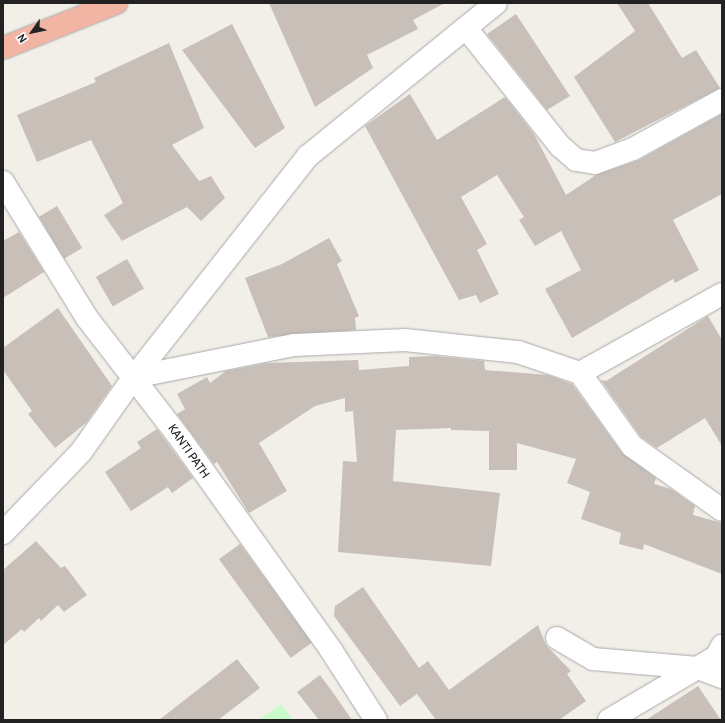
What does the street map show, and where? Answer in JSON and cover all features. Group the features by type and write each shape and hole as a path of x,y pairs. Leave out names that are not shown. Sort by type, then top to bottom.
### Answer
{"highway":[{"path":"3,48 116,3"}],"street":[{"path":"3,533 81,452 134,377 308,156 496,3"},
{"path":"466,28 560,146 576,160 595,163 633,149 722,100"},
{"name":"KANTI PATH","path":"3,182 87,318 134,377 331,650 376,720"},
{"path":"580,373 722,294"},
{"path":"134,377 294,346 405,340 518,352 580,373 632,446 722,510"},
{"path":"557,638 593,659 698,668 722,677"},
{"path":"609,720 716,657 722,646"}],"green space":[{"path":"281,704 293,720 259,720"}],"building":[{"path":"269,3 445,3 413,20 418,29 367,55 373,68 315,107"},
{"path":"617,3 648,3 682,58 696,50 720,88 615,142 574,77 635,31"},
{"path":"516,14 570,96 547,110 487,34"},
{"path":"232,24 285,128 255,148 182,50"},
{"path":"169,43 204,128 172,145 199,181 211,176 225,198 201,221 187,207 122,241 104,215 123,203 91,140 37,162 17,115 96,82 94,78"},
{"path":"410,94 437,140 505,97 534,134 566,195 596,175 639,160 722,114 722,194 673,220 699,270 675,283 673,279 572,338 545,289 581,270 561,231 535,246 519,220 524,217 497,175 461,197 487,244 477,250 499,294 480,303 476,295 459,300 365,126"},
{"path":"57,206 82,248 64,259 39,217"},
{"path":"19,232 44,272 3,298 3,241"},
{"path":"329,238 342,261 337,264 359,316 355,318 356,330 268,337 245,278 282,264"},
{"path":"127,259 144,288 113,306 96,277"},
{"path":"58,308 112,386 86,423 55,448 28,414 32,411 3,370 3,348"},
{"path":"708,316 722,340 722,446 705,418 657,448 641,437 601,380 606,381"},
{"path":"435,356 484,361 485,370 548,375 572,384 622,453 656,478 654,484 671,489 695,506 693,515 722,523 722,574 644,544 643,550 619,544 621,533 581,519 590,492 567,483 576,459 517,443 517,470 489,470 489,431 451,430 451,428 396,430 393,481 500,493 491,566 338,552 343,461 357,462 353,411 345,412 345,398 315,406 259,443 287,491 249,513 217,462 214,464 177,414 185,409 177,394 207,377 210,383 226,371 267,363 358,360 359,370 409,366 409,357"},
{"path":"157,429 193,478 172,493 168,487 131,511 105,472 141,448 137,442"},
{"path":"36,541 61,568 65,566 87,595 64,612 58,605 41,621 39,618 24,632 22,629 3,645 3,570"},
{"path":"240,544 312,643 291,658 219,559"},
{"path":"363,587 419,668 428,661 449,690 538,625 546,645 571,671 567,674 586,701 559,720 436,720 417,694 400,706 334,616 335,606"},
{"path":"237,659 260,688 218,720 159,720"},
{"path":"320,675 352,720 319,720 297,692"},
{"path":"698,686 721,720 646,720"}]}
